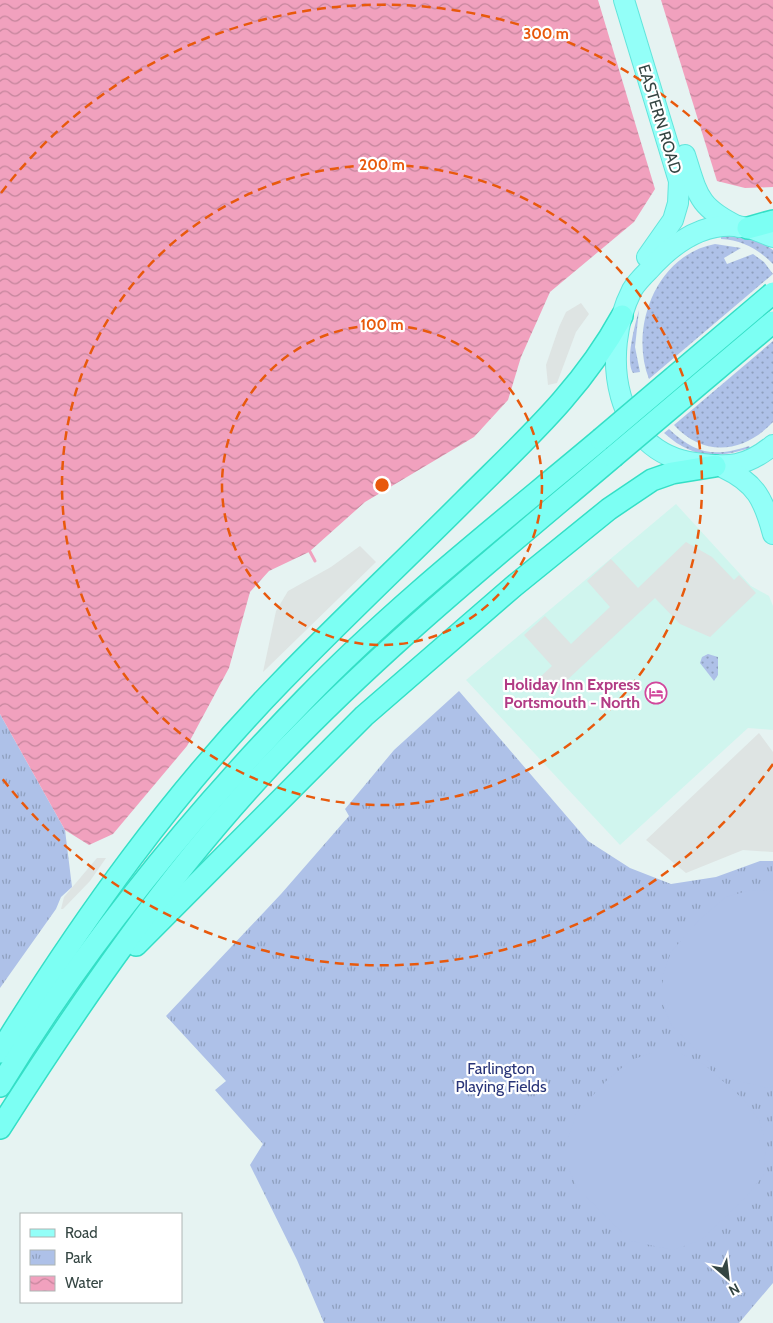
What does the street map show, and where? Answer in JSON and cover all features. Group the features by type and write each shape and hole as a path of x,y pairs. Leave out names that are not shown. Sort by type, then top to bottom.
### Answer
{"highway":[{"path":"744,227 773,220"},
{"path":"0,1086 53,1001 113,920 235,773 307,697 401,608 773,293"},
{"path":"0,1052 98,901 154,825 280,683 538,430 591,366 622,316"},
{"path":"0,1128 87,995 159,896 267,769 404,634 773,322"},
{"path":"87,995 364,716 514,586 610,509 652,480 672,473 719,467"}],"main road":[{"name":"EASTERN ROAD","path":"624,0 680,188 673,220 666,233 650,252 622,316 616,348 616,368 623,403 632,424 645,440 658,450 687,462 719,467"},
{"name":"EASTERN ROAD","path":"636,0 698,195 709,210 744,227"},
{"path":"633,288 668,250 687,237 712,229 744,227 773,237"},
{"path":"719,467 747,462 773,445"},
{"path":"719,467 742,476 753,487 763,505 773,534"}],"shaded area":[{"path":"581,303 589,314 576,332 557,383 548,385 546,365 559,327 566,312"},
{"path":"676,504 751,586 769,596 773,606 773,730 748,728 620,845 466,680"},
{"path":"686,542 712,557 734,580 739,575 756,593 710,637 680,624 655,598 551,695 537,680 552,666 524,635 545,616 571,644 610,607 587,581 611,559 638,588"},
{"path":"360,546 376,562 263,672 276,611 288,591 331,567"},
{"path":"759,733 773,752 773,852 743,850 686,873 646,840"},
{"path":"97,858 106,858 90,881 61,909 64,897"}],"green space":[{"path":"721,236 748,239 767,246 773,250 773,264 749,246 736,241 721,239"},
{"path":"715,244 741,248 724,258 727,264 753,254 764,262 773,274 649,379 644,359 643,338 652,296 663,278 677,263 694,251"},
{"path":"639,310 635,347 640,372 633,373 630,351"},
{"path":"773,341 773,422 762,432 750,440 737,445 711,447 698,443 686,436 674,425"},
{"path":"669,429 679,438 697,449 726,452 749,446 750,448 715,455 694,452 664,433"},
{"path":"708,654 718,657 718,675 714,681 700,663 702,657"},
{"name":"Farlington Playing Fields","path":"459,691 588,841 630,868 671,884 716,877 760,861 773,861 773,1283 739,1323 324,1323 297,1260 250,1165 263,1144 215,1090 226,1081 166,1016 281,894 349,816 345,809 394,750"},
{"path":"0,714 65,830 72,887 61,897 56,909 0,988"},
{"path":"773,890 773,1086 768,1088 726,1078 672,1026 663,1005 663,976 671,952 700,919 726,897 747,891"},
{"path":"652,1053 680,1053 705,1065 744,1100 759,1120 766,1144 763,1176 746,1197 701,1240 673,1250 631,1241 577,1188 568,1167 568,1139 576,1114 605,1082 631,1060"}],"water":[{"path":"0,0 598,0 655,189 634,222 550,292 521,357 508,400 474,437 365,502 309,552 269,571 250,592 229,668 187,746 113,834 89,845 65,830 0,714"},
{"path":"661,0 773,0 773,187 745,188 717,181"}],"waterway":[{"path":"308,548 315,561"}],"place":[{"name":"Holiday Inn Express Portsmouth - North","path":"656,693"}]}
